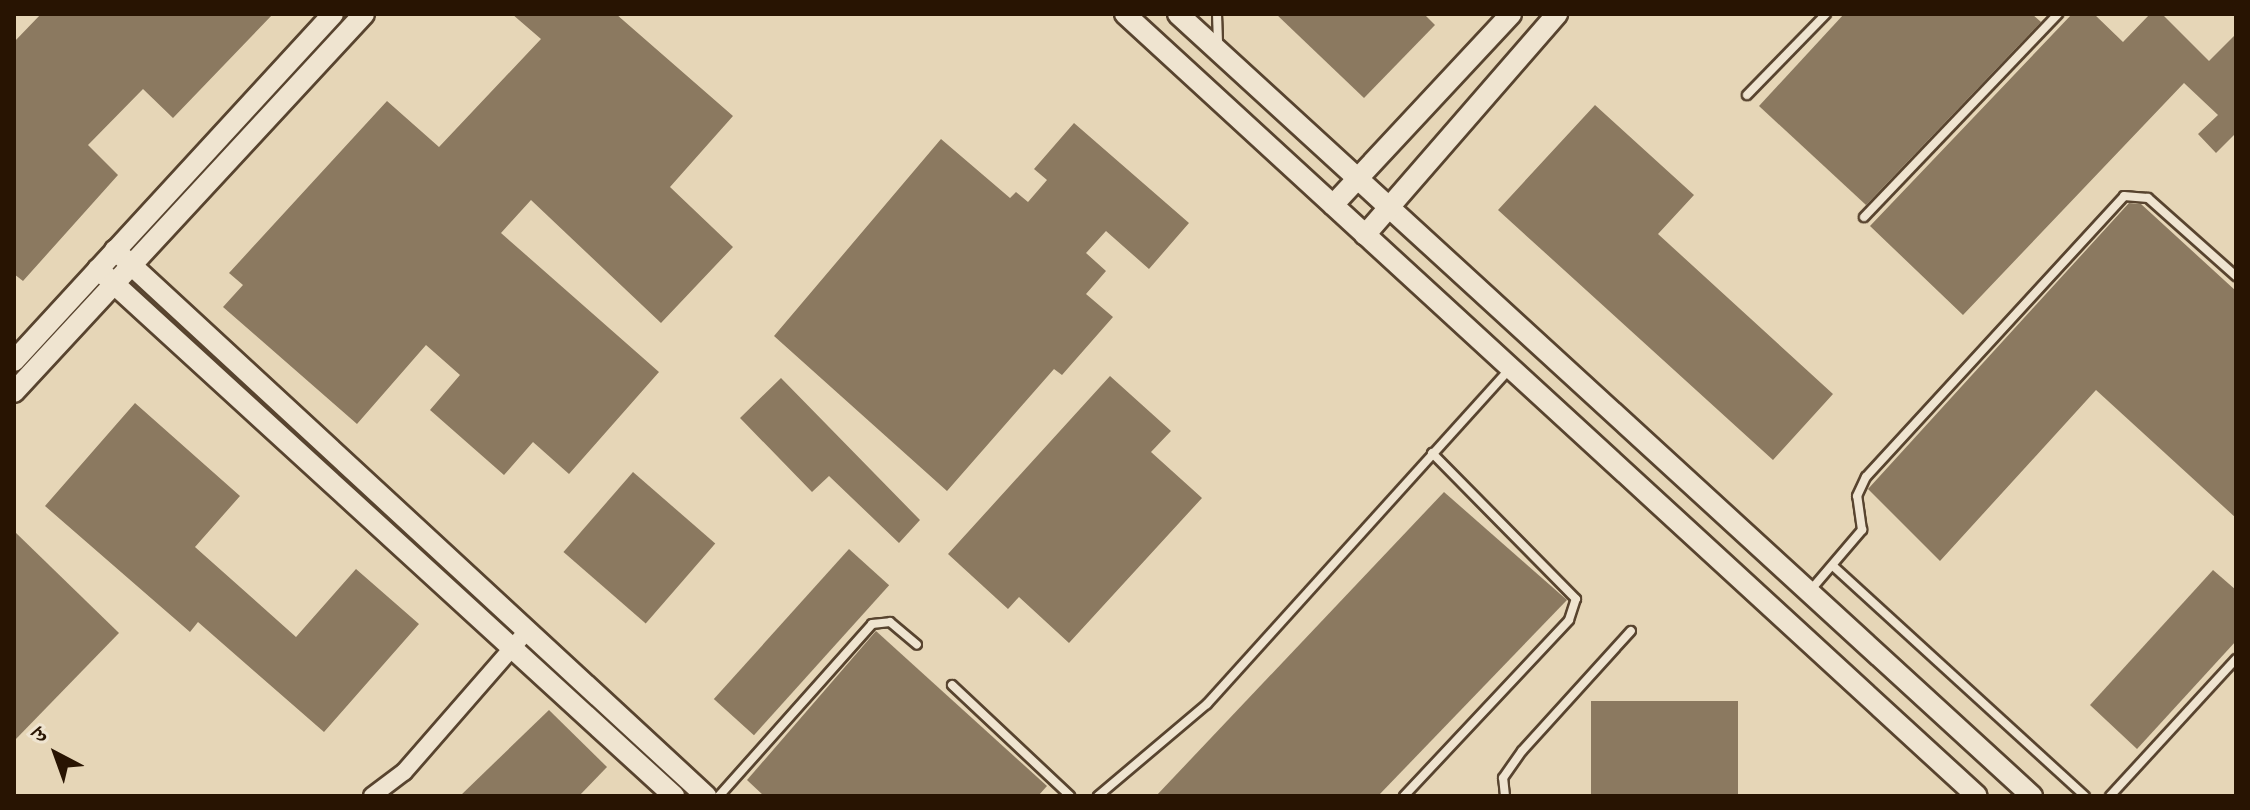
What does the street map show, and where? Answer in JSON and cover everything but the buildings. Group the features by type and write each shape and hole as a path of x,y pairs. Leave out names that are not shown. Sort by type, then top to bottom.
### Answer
{"street":[{"path":"14,361 333,14"},
{"path":"14,392 364,14"},
{"path":"1125,14 1977,796"},
{"path":"1178,14 2032,796"},
{"path":"1333,205 1360,181 1511,14"},
{"path":"1365,235 1557,14"},
{"path":"115,250 520,638 674,796"},
{"path":"98,269 520,638 706,796"},
{"path":"372,796 404,772 520,638"}],"lane":[{"path":"1217,14 1217,50"},
{"path":"1747,95 1826,14"},
{"path":"1864,217 2058,14"},
{"path":"1809,592 1862,530 1857,496 1866,477 2124,196 2148,198 2236,276"},
{"path":"1098,796 1176,736 1510,368"},
{"path":"1404,796 1569,620 1576,599 1432,453"},
{"path":"1833,566 2085,796"},
{"path":"719,796 872,624 890,622 917,645"},
{"path":"1505,796 1503,778 1522,751 1631,631"},
{"path":"2110,796 2236,659"},
{"path":"952,685 1070,796"}]}
